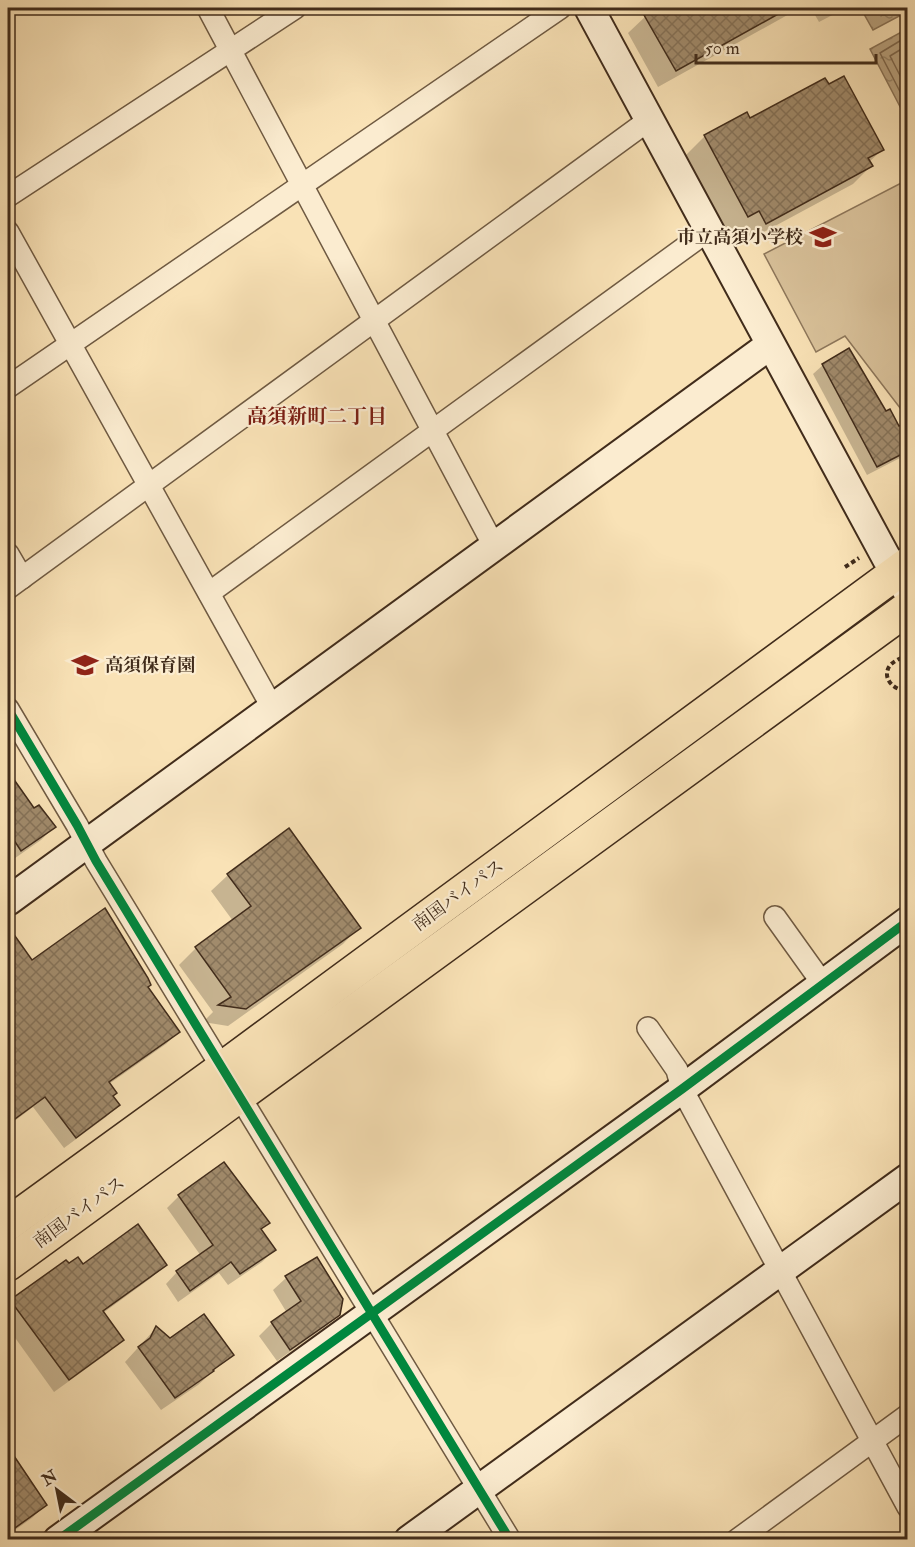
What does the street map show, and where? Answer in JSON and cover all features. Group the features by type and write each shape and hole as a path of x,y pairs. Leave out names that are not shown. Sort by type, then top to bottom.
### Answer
{"highway":[{"name":"南国バイパス","path":"8,1224 904,576"},
{"name":"南国バイパス","path":"8,1264 908,608"}],"street":[{"path":"208,8 494,546"},
{"path":"8,196 295,8"},
{"path":"8,387 560,8"},
{"path":"590,8 887,559 904,576"},
{"path":"8,554 15,583 649,120"},
{"path":"209,593 709,230"},
{"path":"8,232 272,707"},
{"path":"8,901 770,345"},
{"path":"8,709 96,861 241,1095 510,1539"},
{"path":"775,917 823,984"},
{"path":"58,1539 681,1089 908,921"},
{"path":"648,1028 677,1070 681,1089 908,1507"},
{"path":"409,1539 908,1178"},
{"path":"737,1539 908,1415"}],"path":[{"path":"845,567 864,555"},
{"path":"908,654 888,668 887,674 895,688 900,691 908,690"}],"shaded area":[{"path":"907,180 907,417 845,336 816,352 764,254"}],"water":[{"path":"876,8 902,8 905,13 873,30 864,14"},
{"path":"907,29 907,120 870,49"}],"building":[{"path":"657,8 789,8 676,71 644,15"},
{"path":"844,76 884,150 868,158 873,166 766,224 759,211 748,217 704,135 747,112 750,118 825,78 829,84"},
{"path":"849,348 886,411 890,409 899,426 908,422 908,451 877,467 822,364"},
{"path":"8,771 34,808 39,805 56,827 21,851 8,831"},
{"path":"289,828 361,928 246,1009 218,1005 231,997 195,947 251,906 227,874"},
{"path":"105,908 148,978 151,985 148,987 180,1032 109,1082 117,1093 113,1096 120,1105 76,1138 45,1097 8,1124 8,926 32,960"},
{"path":"224,1162 270,1223 261,1229 276,1250 240,1274 231,1262 190,1291 176,1271 213,1245 178,1195"},
{"path":"138,1224 167,1265 103,1311 124,1340 69,1380 10,1300 66,1260 69,1263 78,1257 83,1264"},
{"path":"317,1257 343,1299 340,1315 290,1350 271,1322 301,1301 285,1276"},
{"path":"204,1314 234,1355 175,1398 138,1347 150,1338 156,1326 170,1338"},
{"path":"8,1447 47,1505 8,1533"}],"cycle path":[{"path":"8,709 96,861 510,1540"},
{"path":"58,1540 682,1089 908,921"}],"place":[{"name":"市立高須小学校","path":"823,237"},
{"name":"高須保育園","path":"85,665"}],"district":[{"name":"高須新町二丁目","path":"317,416"}]}
